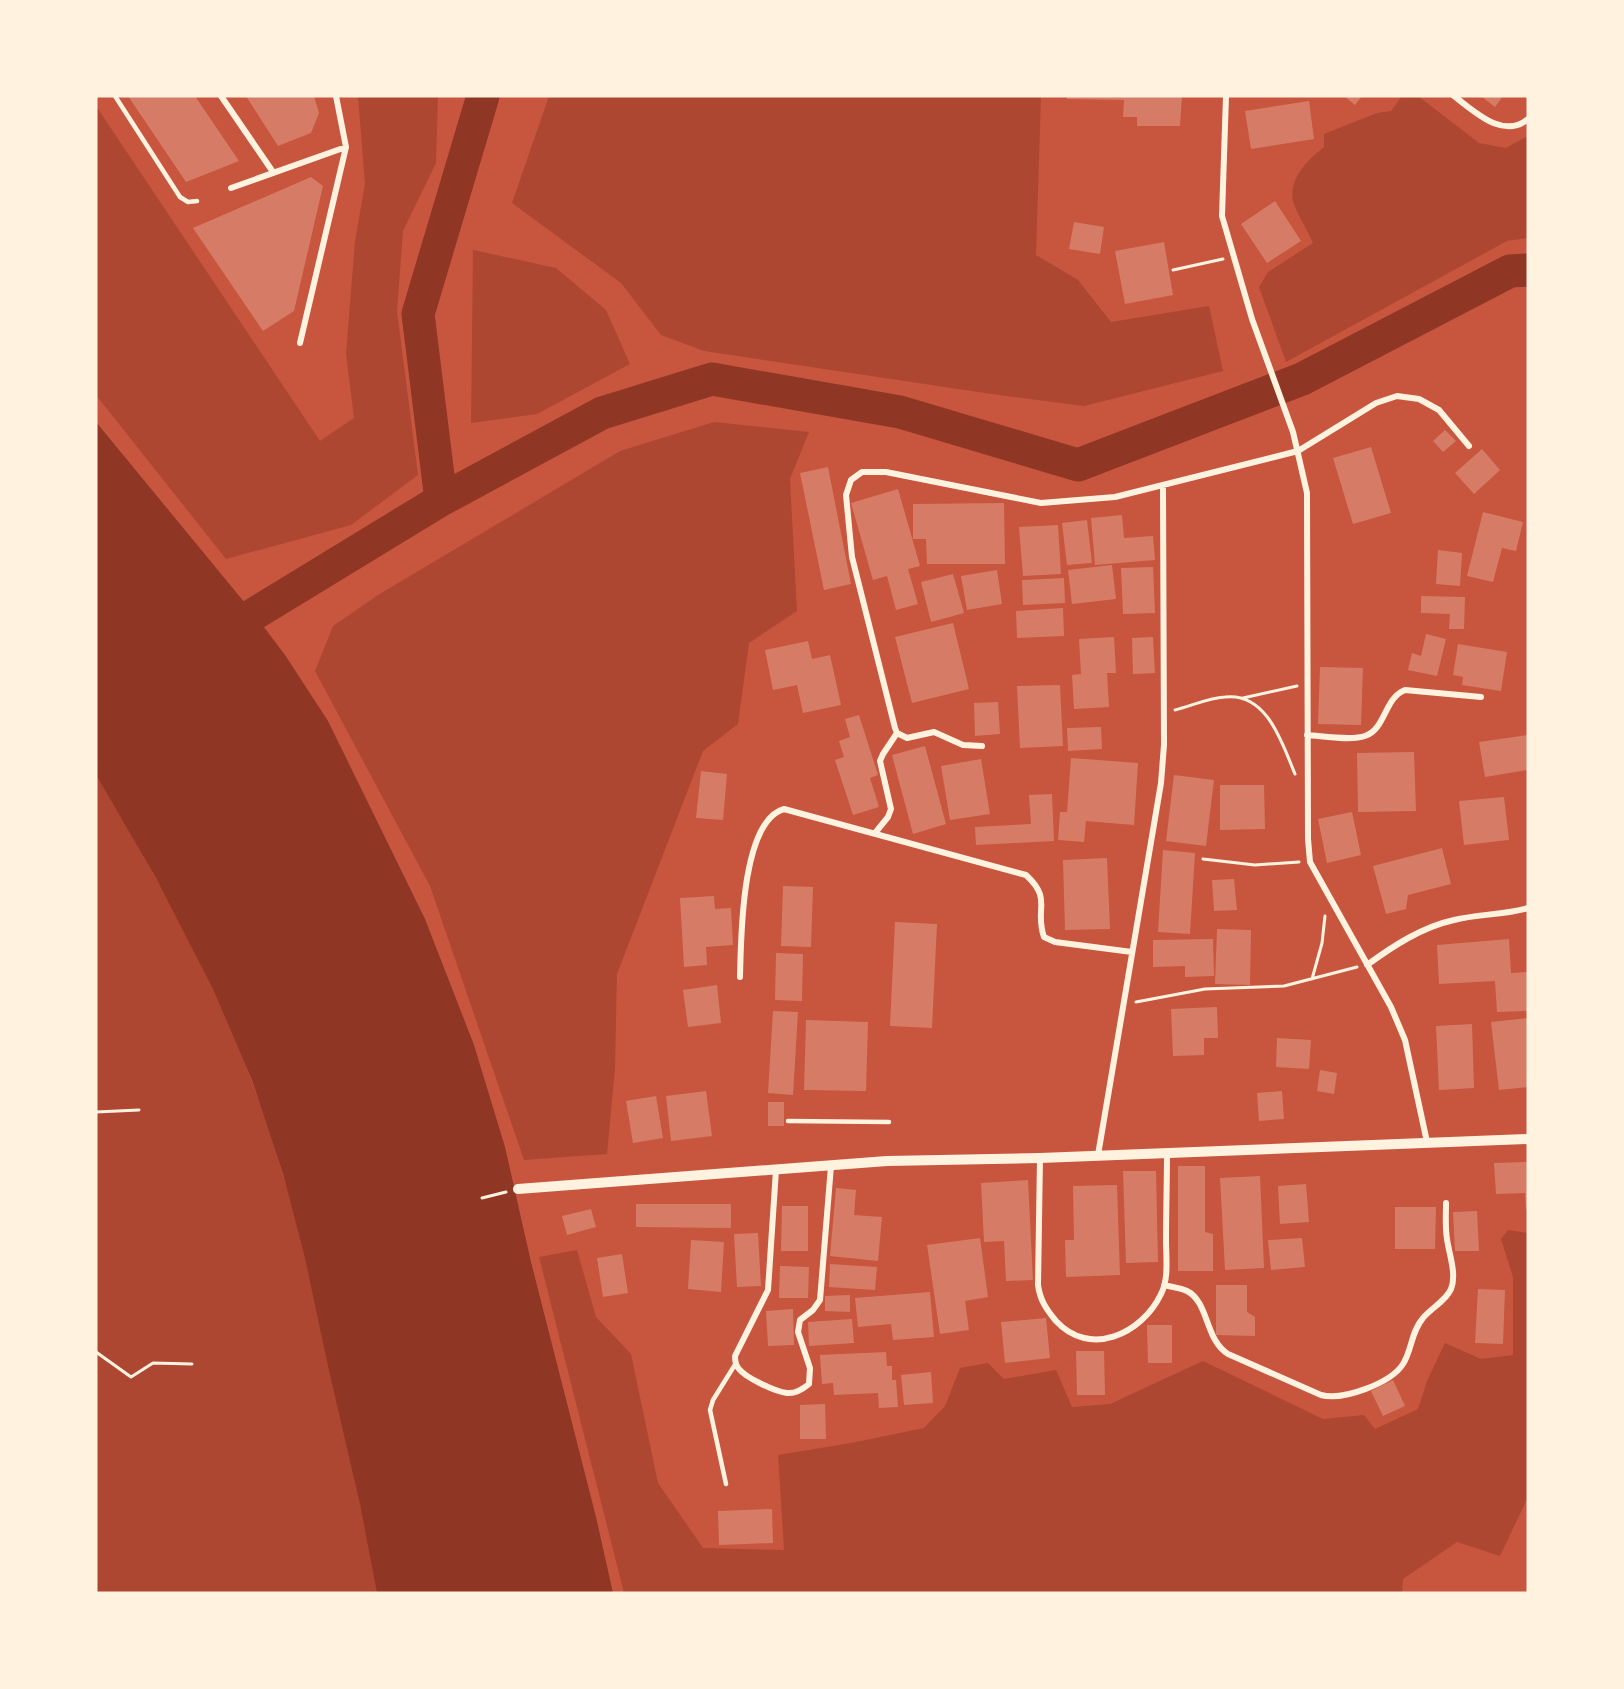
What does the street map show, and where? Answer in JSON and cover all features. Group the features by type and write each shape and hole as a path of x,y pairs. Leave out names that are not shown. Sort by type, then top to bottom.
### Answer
{"street":[{"path":"221,96 273,172"},
{"path":"300,343 346,147 335,96"},
{"path":"1226,96 1222,216 1252,319 1293,432 1306,493 1310,862 1391,1007 1405,1040 1427,1142"},
{"path":"1454,96 1499,126 1517,126 1528,119"},
{"path":"231,188 346,147"},
{"path":"875,833 888,817 891,809 880,761 897,733 852,557 846,495 851,480 862,472 886,472 1041,503 1115,497 1298,451 1376,403 1397,396 1419,399 1439,410 1469,446"},
{"path":"1098,1155 1161,783 1164,745 1163,486"},
{"path":"1307,735 1358,737 1370,734 1378,726 1394,696 1405,690 1481,697"},
{"path":"897,733 907,738 934,732 963,745 982,746"},
{"path":"740,977 742,901 750,863 759,838 773,814 784,809 1026,874 1038,886 1042,899 1040,925 1044,937 1055,942 1132,952"},
{"path":"1367,965 1394,945 1433,927 1455,920 1508,914 1528,908"},
{"path":"518,1189 887,1161 1040,1158 1528,1139"},
{"path":"1040,1158 1038,1285 1040,1297 1045,1308 1060,1325 1087,1340 1113,1337 1134,1327 1144,1318 1161,1294 1164,1285 1167,1152"},
{"path":"776,1170 768,1290 735,1356 739,1370 745,1375 773,1389 787,1393 795,1392 809,1383 810,1368 798,1327 800,1320 813,1310 820,1300 831,1166"},
{"path":"1164,1285 1186,1290 1193,1295 1201,1306 1212,1336 1221,1350 1321,1395 1330,1398 1351,1394 1371,1386 1402,1365 1419,1324 1451,1290 1453,1280 1447,1240 1446,1203"}],"lane":[{"path":"115,96 180,197 188,202 197,201"},
{"path":"788,1121 890,1122"},
{"path":"726,1484 710,1410 713,1400 736,1363"}],"path":[{"path":"1173,270 1234,256"},
{"path":"1164,713 1225,697 1243,698 1307,683"},
{"path":"1243,698 1260,709 1275,728 1296,778 1308,785"},
{"path":"1203,859 1255,865 1310,862"},
{"path":"1312,979 1322,943 1328,896"},
{"path":"1123,1005 1205,989 1284,986 1367,965"},
{"path":"96,1112 140,1110"},
{"path":"482,1198 518,1189"},
{"path":"96,1352 130,1377 153,1363 192,1364"}],"shaded area":[{"path":"358,96 438,96 436,163 403,231 397,311 418,475 351,525 226,559 96,395 96,106 320,441 354,418 346,354 355,241 365,184"},
{"path":"549,96 1041,96 1036,255 1078,280 1111,322 1209,306 1223,371 1084,406 704,351 661,335 621,283 512,203"},
{"path":"1402,96 1418,96 1479,143 1506,148 1528,136 1528,238 1507,241 1286,362 1259,287 1268,272 1313,243 1293,201 1294,184 1297,177 1306,163 1324,147 1324,134 1377,113 1391,111"},
{"path":"473,250 556,268 606,310 630,364 537,414 471,423"},
{"path":"96,422 285,655 328,721 425,919 474,1045 505,1147 613,1593 377,1593 360,1504 305,1258 283,1174 252,1080 213,989 156,878 96,775"},
{"path":"714,422 809,432 790,479 797,611 749,643 738,724 703,751 617,974 615,1068 607,1154 524,1160 430,886 315,671 333,626 378,595 620,451"},
{"path":"96,775 182,925 220,1002 260,1103 281,1168 305,1256 329,1371 362,1509 377,1593 96,1593"},
{"path":"1508,1230 1528,1233 1528,1497 1500,1556 1457,1542 1403,1579 1402,1593 624,1593 539,1257 577,1250 596,1317 631,1354 658,1483 703,1548 784,1550 778,1455 924,1428 945,1406 960,1368 988,1363 1004,1379 1056,1370 1072,1407 1110,1404 1203,1361 1323,1419 1364,1415 1375,1429 1418,1409 1427,1381 1445,1343 1481,1359 1513,1355 1513,1277 1501,1239"}],"building":[{"path":"128,96 195,96 239,161 186,182"},
{"path":"246,96 314,96 319,113 311,133 278,146"},
{"path":"1067,96 1182,96 1180,126 1137,126 1137,117 1123,117 1124,100 1067,99"},
{"path":"1344,96 1362,96 1355,105"},
{"path":"1481,96 1503,96 1495,107"},
{"path":"1309,101 1314,139 1251,149 1245,111"},
{"path":"311,177 323,186 294,311 263,331 193,228"},
{"path":"1275,201 1301,241 1267,263 1241,224"},
{"path":"1074,222 1104,227 1100,254 1069,249"},
{"path":"1164,242 1173,295 1125,304 1115,251"},
{"path":"1445,430 1456,441 1443,452 1433,441"},
{"path":"1371,447 1391,513 1353,524 1333,458"},
{"path":"1482,449 1500,470 1474,494 1455,473"},
{"path":"828,467 851,584 824,590 800,473"},
{"path":"898,489 920,566 908,569 918,604 896,610 887,576 873,580 851,503"},
{"path":"1004,503 1005,564 927,564 926,539 913,539 913,504"},
{"path":"1483,512 1523,522 1516,551 1502,548 1493,582 1467,576"},
{"path":"1122,515 1124,538 1153,536 1155,560 1095,565 1091,518"},
{"path":"1087,520 1092,563 1067,565 1062,523"},
{"path":"1058,525 1061,574 1023,576 1019,527"},
{"path":"1438,550 1462,553 1460,586 1436,584"},
{"path":"1112,565 1116,599 1072,604 1068,570"},
{"path":"1153,567 1155,613 1123,614 1121,568"},
{"path":"997,570 1002,604 967,610 961,576"},
{"path":"953,574 964,613 931,622 921,582"},
{"path":"1064,578 1065,603 1023,605 1022,580"},
{"path":"1421,596 1465,597 1464,629 1449,629 1450,614 1421,613"},
{"path":"1063,608 1064,636 1017,638 1016,611"},
{"path":"953,623 969,689 912,703 895,637"},
{"path":"1426,634 1446,639 1437,676 1408,670 1412,653 1421,656"},
{"path":"1114,637 1116,673 1107,673 1109,707 1074,709 1072,675 1081,674 1079,639"},
{"path":"1153,637 1155,673 1133,674 1132,638"},
{"path":"808,641 812,659 830,655 841,705 803,713 797,685 773,690 765,650"},
{"path":"1458,644 1507,652 1501,691 1462,685 1463,677 1453,675"},
{"path":"1320,667 1363,668 1361,725 1318,724"},
{"path":"1060,685 1063,746 1020,748 1017,686"},
{"path":"998,702 1000,734 975,736 974,703"},
{"path":"859,715 878,775 870,778 879,807 853,815 835,760 844,757 839,741 850,737 845,719"},
{"path":"1101,727 1102,749 1068,751 1067,728"},
{"path":"1528,735 1528,770 1485,777 1479,742"},
{"path":"925,746 946,824 913,834 892,755"},
{"path":"1414,752 1416,811 1358,812 1357,753"},
{"path":"1071,758 1138,763 1134,825 1086,821 1084,842 1058,840 1060,812 1067,812"},
{"path":"981,759 990,814 950,820 941,766"},
{"path":"701,771 727,774 723,820 696,818"},
{"path":"1174,775 1214,780 1206,846 1166,841"},
{"path":"1220,785 1264,785 1265,829 1220,830"},
{"path":"1052,794 1054,841 976,845 975,827 1031,824 1029,795"},
{"path":"1504,797 1509,840 1464,845 1459,801"},
{"path":"1352,812 1361,855 1327,863 1318,819"},
{"path":"1442,848 1451,884 1408,895 1406,909 1386,914 1373,866"},
{"path":"1163,850 1195,853 1190,934 1158,932"},
{"path":"1107,858 1110,929 1065,930 1063,860"},
{"path":"1234,879 1237,910 1214,911 1212,880"},
{"path":"783,886 813,887 811,947 781,946"},
{"path":"714,896 715,909 731,908 733,945 706,947 707,965 684,967 680,898"},
{"path":"895,922 937,924 932,1028 890,1026"},
{"path":"1217,929 1251,930 1250,985 1215,984"},
{"path":"1213,939 1214,976 1185,977 1185,966 1153,967 1153,940"},
{"path":"1509,939 1511,973 1528,972 1528,1011 1497,1012 1495,981 1439,984 1437,945"},
{"path":"776,953 803,954 802,1001 775,1000"},
{"path":"717,985 721,1023 688,1027 683,990"},
{"path":"1217,1007 1218,1038 1204,1038 1204,1055 1173,1056 1171,1009"},
{"path":"773,1011 798,1012 793,1095 768,1093"},
{"path":"1528,1018 1528,1087 1499,1090 1491,1022"},
{"path":"806,1020 868,1022 866,1091 804,1090"},
{"path":"1472,1024 1474,1088 1439,1090 1436,1026"},
{"path":"1277,1038 1311,1040 1309,1069 1276,1067"},
{"path":"1320,1070 1337,1073 1334,1094 1317,1091"},
{"path":"706,1091 712,1136 671,1141 666,1096"},
{"path":"1282,1091 1284,1119 1259,1121 1257,1093"},
{"path":"656,1096 663,1138 633,1143 626,1101"},
{"path":"768,1102 784,1102 784,1126 768,1126"},
{"path":"1528,1162 1528,1209 1526,1209 1525,1193 1496,1194 1494,1163"},
{"path":"1178,1166 1205,1166 1205,1232 1213,1234 1213,1271 1178,1271"},
{"path":"1123,1171 1156,1171 1158,1262 1126,1263"},
{"path":"1260,1176 1264,1268 1225,1270 1220,1178"},
{"path":"1028,1180 1033,1280 1006,1281 1004,1241 984,1242 981,1183"},
{"path":"1306,1184 1309,1222 1280,1224 1278,1186"},
{"path":"1117,1185 1120,1275 1066,1277 1065,1240 1074,1240 1073,1186"},
{"path":"836,1188 856,1190 854,1215 882,1217 878,1261 830,1256"},
{"path":"636,1204 731,1204 731,1228 636,1227"},
{"path":"782,1206 808,1206 808,1251 781,1251"},
{"path":"1395,1207 1436,1207 1435,1249 1395,1249"},
{"path":"591,1209 596,1227 567,1235 562,1216"},
{"path":"1477,1211 1479,1251 1455,1251 1453,1212"},
{"path":"758,1233 761,1286 737,1287 734,1234"},
{"path":"980,1238 988,1297 965,1301 969,1330 940,1334 927,1245"},
{"path":"1302,1238 1305,1267 1271,1270 1268,1240"},
{"path":"691,1240 724,1242 721,1292 688,1289"},
{"path":"622,1254 628,1293 603,1297 597,1258"},
{"path":"830,1264 877,1267 875,1290 829,1287"},
{"path":"780,1266 809,1267 808,1298 779,1298"},
{"path":"1216,1285 1247,1285 1247,1312 1255,1317 1255,1336 1216,1335"},
{"path":"1478,1289 1505,1290 1503,1344 1475,1343"},
{"path":"930,1292 934,1337 893,1340 891,1324 858,1327 855,1298"},
{"path":"850,1295 850,1312 825,1311 825,1296"},
{"path":"793,1309 794,1345 768,1346 766,1311"},
{"path":"1046,1318 1050,1358 1005,1363 1001,1322"},
{"path":"852,1319 854,1343 809,1346 808,1322"},
{"path":"1147,1325 1172,1325 1172,1363 1148,1363"},
{"path":"1076,1351 1104,1351 1105,1395 1077,1395"},
{"path":"886,1352 887,1366 892,1366 892,1380 896,1380 898,1407 879,1408 878,1393 834,1395 833,1383 822,1384 820,1355"},
{"path":"931,1372 933,1403 904,1405 901,1375"},
{"path":"1393,1380 1405,1406 1383,1416 1371,1391"},
{"path":"825,1404 826,1439 800,1439 800,1405"},
{"path":"772,1509 773,1543 719,1545 718,1511"}],"waterway":[{"path":"220,645 254,614 441,500 418,314 483,96"},
{"path":"441,500 602,413 712,379 900,412 1078,465 1302,379 1510,271 1528,270"}]}
